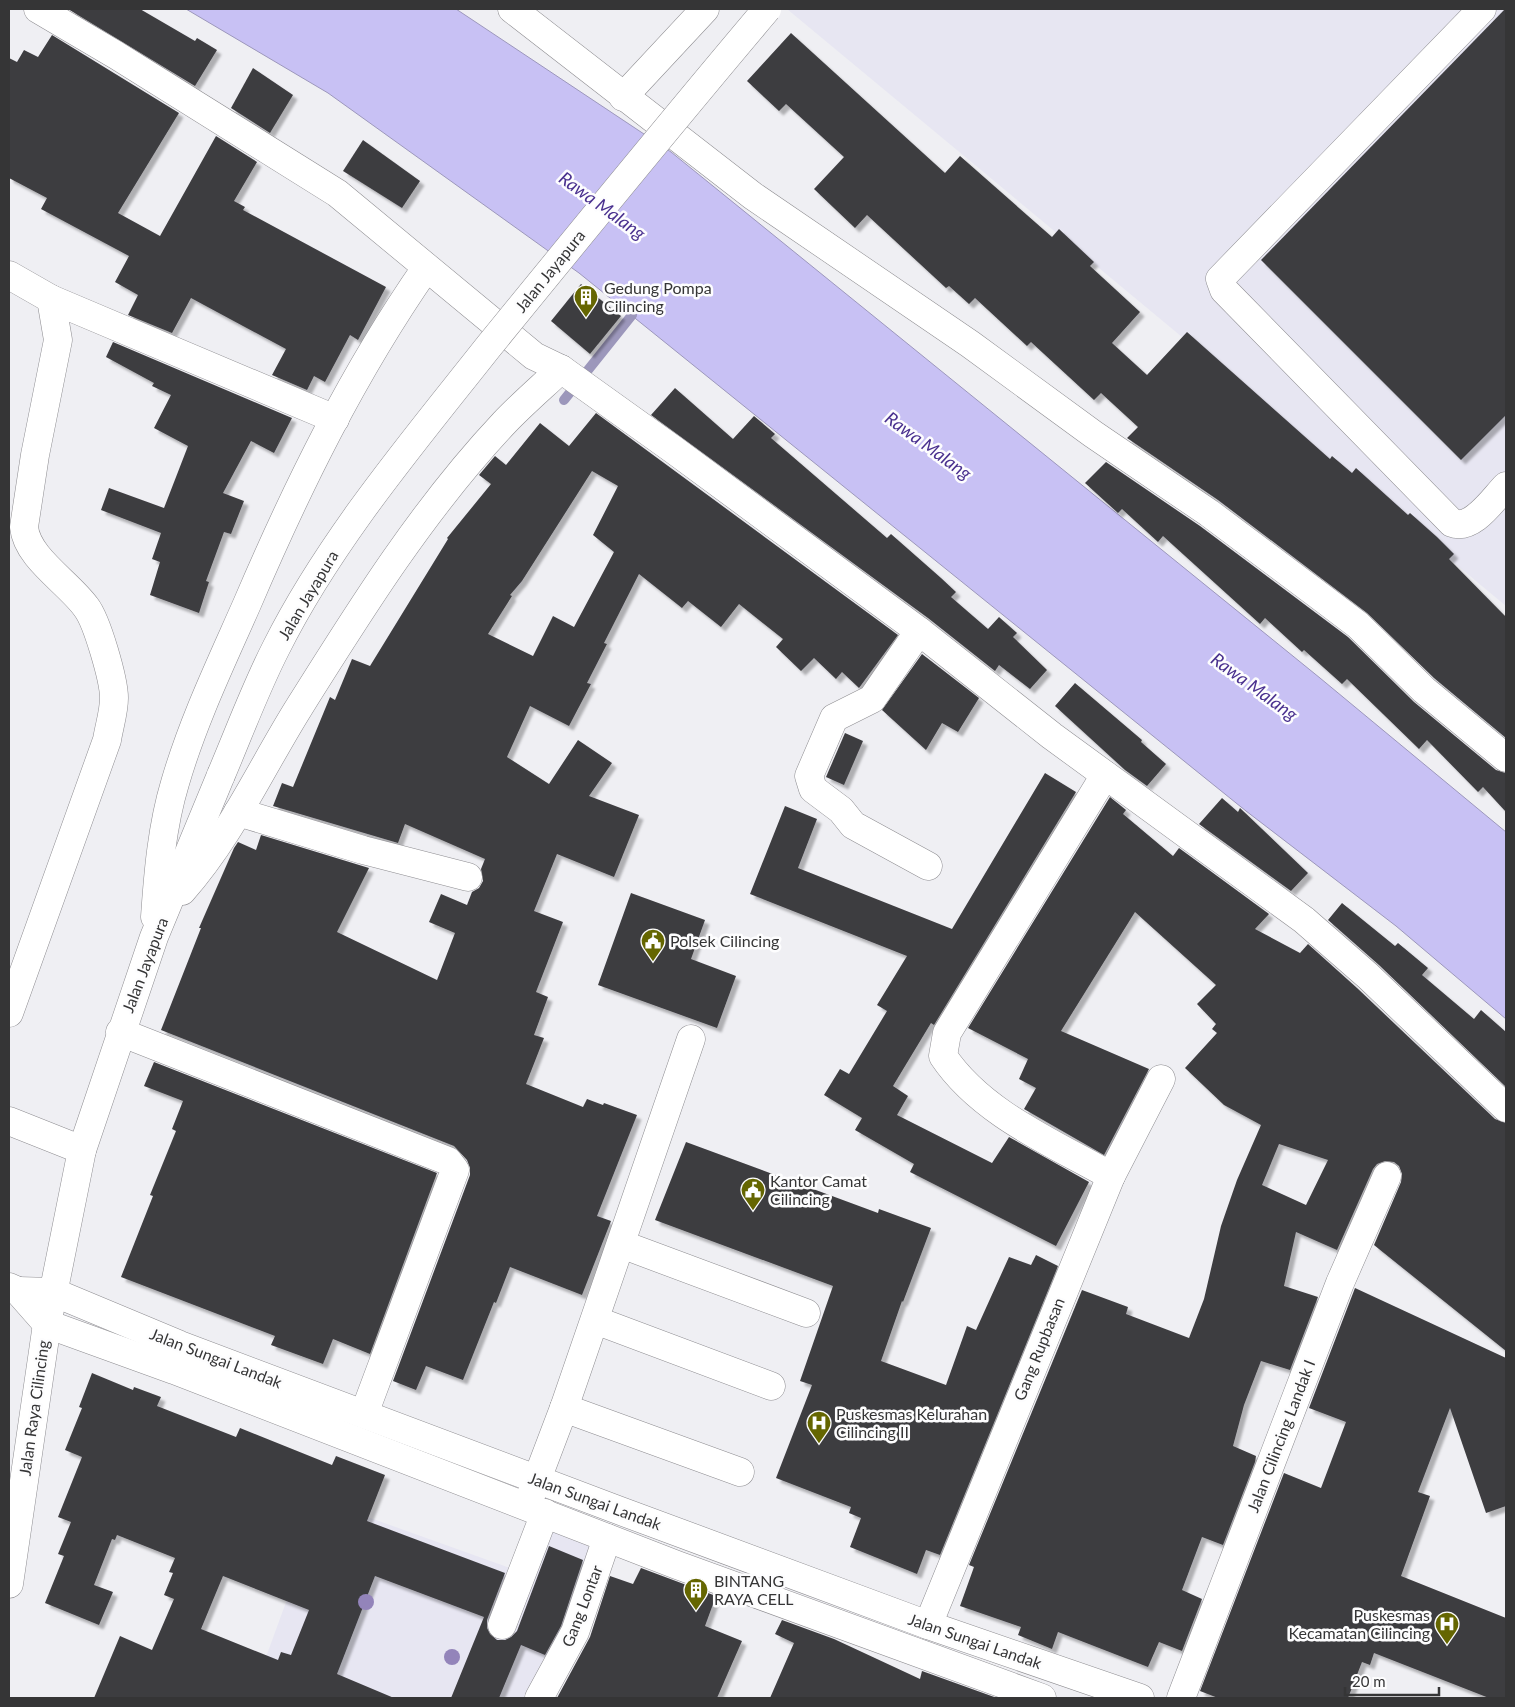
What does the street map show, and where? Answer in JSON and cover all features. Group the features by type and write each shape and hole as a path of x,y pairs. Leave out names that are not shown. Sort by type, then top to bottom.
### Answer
{"street":[{"path":"38,9 311,175 337,193 534,356 562,368 919,631 1105,775 1304,920 1368,976 1506,1108"},
{"path":"512,9 753,196 970,344 1093,434 1209,513 1326,600 1358,625 1424,690 1506,758"},
{"path":"623,96 704,9"},
{"name":"Jalan Jayapura","path":"54,1292 82,1150 120,1032 154,937 276,649 331,556 434,415 658,137 767,9"},
{"path":"1482,9 1220,279 1224,290 1452,523 1459,525 1470,523 1506,486"},
{"path":"154,937 157,883 167,818 174,784 197,716 282,523 334,419 386,326 426,268"},
{"path":"9,275 51,299 334,419"},
{"path":"9,1013 107,740 114,698 102,645 87,608 32,550 25,538 24,527 35,455 58,340 51,299"},
{"path":"168,906 205,865 297,710 394,560 458,476 504,423 562,368"},
{"path":"919,631 872,699 834,718 809,776 813,789 841,810 853,824 928,866"},
{"path":"1105,775 947,1034 943,1056 957,1077 992,1105 1025,1128 1111,1176"},
{"path":"238,812 363,850 468,877"},
{"path":"120,1032 448,1161 453,1165 455,1170 364,1414"},
{"path":"502,1625 536,1510 537,1479 595,1320 692,1039"},
{"name":"Gang Rupbasan","path":"928,1625 1111,1176 1160,1079"},
{"path":"9,1121 82,1150"},
{"name":"Jalan Cilincing Landak I","path":"1180,1698 1340,1283 1387,1176"},
{"path":"621,1244 806,1313"},
{"path":"13,1289 54,1292"},
{"path":"13,1289 47,1324"},
{"name":"Jalan Sungai Landak","path":"54,1292 180,1344 537,1479 928,1625 1140,1698"},
{"name":"Jalan Raya Cilincing","path":"9,1584 15,1494 54,1292"},
{"path":"595,1320 771,1386"},
{"name":"Jalan Sungai Landak","path":"47,1324 728,1584 1042,1698"},
{"path":"564,1408 740,1472"},
{"name":"Gang Lontar","path":"539,1698 575,1632 607,1538"},
{"path":"728,1584 740,1554"}],"shaded area":[{"path":"787,9 1506,9 1506,606"},
{"path":"323,1501 521,1572 544,1519 600,1541 533,1698 251,1698"}],"water":[{"name":"Rawa Malang","path":"186,9 456,9 671,152 1320,678 1506,832 1506,1019 1396,926 1246,811 579,273 328,93"}],"building":[{"path":"68,9 140,9 195,41 197,38 217,50 195,86"},
{"path":"1505,9 1506,415 1461,460 1261,260"},
{"path":"791,33 945,173 960,156 1052,237 1059,229 1094,262 1090,266 1140,312 1112,343 1147,375 1187,332 1330,459 1332,456 1352,473 1356,468 1408,515 1410,513 1437,537 1454,554 1449,559 1506,617 1506,738 1434,678 1367,613 1218,500 1127,438 1138,427 1101,393 1094,400 1031,342 1027,346 975,298 969,304 949,286 946,288 867,215 855,228 814,189 844,157 786,104 779,111 747,81"},
{"path":"52,35 179,113 118,213 160,236 216,136 257,162 234,201 245,207 243,210 386,287 358,340 350,335 325,382 314,376 307,390 272,375 286,349 191,298 172,333 128,315 138,295 115,282 129,256 41,209 47,198 9,178 9,58 17,62 24,50 38,57"},
{"path":"253,68 293,95 270,133 231,108"},
{"path":"363,140 420,181 402,208 343,171"},
{"name":"Gedung Pompa Cilincing","path":"581,284 621,316 590,354 551,321"},
{"path":"113,342 292,418 274,453 251,441 223,493 244,501 231,534 224,532 206,581 209,582 199,613 150,595 160,562 152,559 161,533 101,510 109,488 164,508 188,446 154,428 171,395 152,386 154,383 106,357"},
{"path":"675,388 733,439 754,416 775,434 771,438 887,538 891,534 941,578 956,592 951,597 988,629 999,617 1017,633 1013,637 1047,670 1030,689 999,665 995,671 928,618 651,415"},
{"path":"596,413 898,635 859,688 842,672 836,679 814,658 801,671 776,647 783,639 739,604 721,627 688,601 682,608 639,574 604,643 607,644 587,683 591,684 569,726 530,706 507,757 549,784 578,740 612,763 589,796 639,815 614,877 557,854 534,911 563,922 536,992 548,997 534,1035 544,1038 526,1084 583,1107 587,1099 637,1115 597,1216 611,1221 582,1295 510,1267 463,1380 426,1366 416,1390 393,1381 470,1175 467,1160 454,1146 161,1030 201,928 199,928 234,848 238,842 256,850 261,835 369,868 337,932 437,980 455,933 429,922 441,894 467,905 472,892 479,888 483,881 481,869 485,859 405,824 398,843 273,806 282,783 293,787 330,697 335,700 352,659 370,666 447,538 491,484 479,475 495,456 506,465 540,423 569,446","holes":["592,471 618,486 593,535 614,552 574,627 553,616 533,656 488,634 512,596 510,595 522,581"]},
{"path":"1106,462 1200,526 1348,637 1414,702 1496,770 1506,773 1506,812 1483,787 1478,792 1427,740 1419,749 1347,679 1342,684 1304,650 1302,652 1265,618 1260,624 1163,536 1158,542 1122,509 1118,513 1085,483"},
{"path":"922,654 979,698 958,732 942,723 926,750 882,710"},
{"path":"1075,683 1142,740 1141,742 1166,764 1147,786 1125,770 1055,706"},
{"path":"845,733 863,741 844,785 826,777"},
{"path":"1045,773 1076,792 934,1025 931,1023 893,1086 908,1096 897,1115 992,1163 1009,1137 1089,1182 1056,1246 910,1172 914,1164 855,1130 862,1118 824,1095 840,1069 849,1074 887,1011 877,1005 907,956 750,894 785,806 817,819 798,868 952,929"},
{"path":"1110,797 1126,810 1123,814 1173,856 1179,848 1269,914 1255,929 1300,953 1308,944 1495,1119 1506,1123 1506,1351 1374,1245 1401,1182 1402,1174 1399,1166 1394,1162 1385,1161 1377,1164 1373,1169 1337,1250 1296,1232 1284,1286 1318,1297 1290,1370 1261,1361 1244,1405 1233,1446 1256,1456 1255,1462 1223,1545 1202,1537 1182,1590 1202,1599 1182,1651 1159,1642 1148,1667 1058,1632 1052,1649 1018,1635 1021,1627 960,1606 974,1567 969,1565 1082,1290 1128,1307 1126,1314 1189,1338 1204,1299 1221,1226 1237,1180 1261,1125 1224,1105 1185,1068 1217,1033 1212,1029 1216,1024 1197,1004 1216,985 1135,912 1061,1031 1149,1069 1104,1155 1024,1109 1036,1088 1019,1079 1028,1059 968,1028","holes":["1279,1144 1328,1160 1306,1205 1262,1185"]},
{"path":"1222,798 1238,812 1240,808 1308,873 1291,891 1199,824"},
{"name":"Polsek Cilincing","path":"631,893 705,920 691,959 736,976 717,1028 598,985"},
{"path":"1342,903 1395,946 1398,943 1428,968 1422,975 1474,1019 1481,1010 1506,1032 1506,1087 1379,965 1328,920"},
{"path":"154,1062 437,1173 370,1354 333,1339 323,1364 271,1345 275,1336 121,1277 153,1196 150,1195 176,1131 172,1129 183,1101 144,1086"},
{"path":"686,1142 878,1213 879,1209 931,1228 881,1361 946,1385 967,1326 976,1330 1009,1257 1031,1265 1036,1255 1058,1266 940,1555 926,1550 917,1574 850,1547 861,1518 849,1513 851,1507 776,1478 812,1385 800,1381 833,1286 655,1220"},
{"path":"1355,1288 1506,1358 1506,1506 1486,1513 1450,1408 1418,1492 1430,1496 1401,1576 1506,1618 1506,1698 1489,1698 1374,1653 1370,1665 1362,1662 1348,1698 1218,1698 1200,1691 1284,1473 1321,1488 1346,1422 1309,1408"},
{"path":"92,1373 133,1390 134,1387 161,1397 157,1406 236,1437 240,1428 332,1465 336,1456 385,1475 367,1521 505,1573 487,1620 487,1628 490,1634 497,1640 505,1640 517,1631 549,1546 583,1560 561,1626 545,1655 521,1645 499,1698 451,1698 484,1617 375,1576 337,1674 394,1698 94,1698 120,1636 152,1650 174,1599 164,1595 173,1573 169,1572 175,1558 117,1535 115,1540 112,1539 94,1585 113,1592 99,1625 45,1603 64,1556 58,1554 71,1522 58,1517 82,1457 65,1450 82,1408 79,1407","holes":["223,1576 309,1610 291,1655 281,1652 278,1660 201,1629"]},
{"path":"641,1568 716,1596 705,1626 742,1641 717,1698 557,1698 590,1637 610,1576 633,1584"},
{"path":"782,1620 834,1639 920,1679 922,1671 997,1698 770,1698 794,1643 775,1634"}],"waterway":[{"path":"564,400 632,315"}],"place":[{"name":"Gedung Pompa Cilincing","path":"586,318"},
{"name":"Polsek Cilincing","path":"653,962"},
{"name":"Kantor Camat Cilincing","path":"753,1211"},
{"name":"Puskesmas Kelurahan Cilincing II","path":"819,1444"},
{"name":"BINTANG RAYA CELL","path":"696,1611"},
{"name":"Puskesmas Kecamatan Cilincing","path":"1447,1645"}]}
